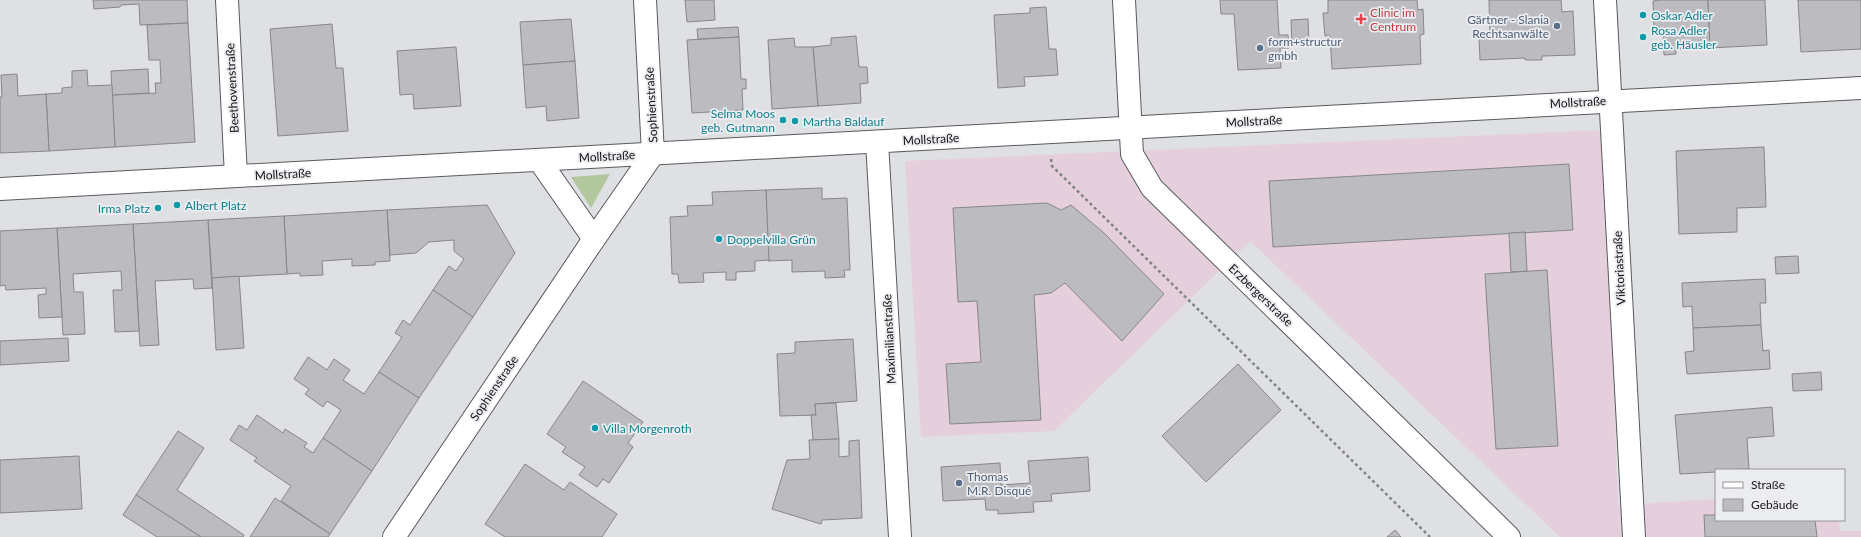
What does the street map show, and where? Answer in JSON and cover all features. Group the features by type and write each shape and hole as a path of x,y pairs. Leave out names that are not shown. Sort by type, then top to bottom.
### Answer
{"street":[{"name":"Beethovenstraße","path":"227,0 236,176"},
{"name":"Sophienstraße","path":"394,537 653,154 645,0"},
{"name":"Erzbergerstraße","path":"1124,0 1132,154 1152,188 1509,537"},
{"name":"Viktoriastraße","path":"1605,0 1634,537"},
{"name":"Mollstraße","path":"0,189 1861,88"},
{"name":"Maximilianstraße","path":"877,142 900,537"},
{"path":"539,160 594,240"}],"path":[{"path":"1048,132 1052,166 1430,537"}],"shaded area":[{"path":"1605,130 1618,505 1715,499 1715,521 1839,521 1840,531 1861,531 1861,537 1560,537 1250,241 1054,431 921,437 905,161"}],"green space":[{"path":"610,174 591,208 571,177"}],"building":[{"path":"93,0 187,0 188,23 140,25 139,4 94,9"},
{"path":"685,0 714,0 715,20 687,22"},
{"path":"1220,0 1277,0 1279,35 1288,35 1289,48 1280,48 1281,68 1238,70 1234,14 1221,14"},
{"path":"1328,0 1417,0 1418,10 1423,9 1424,34 1420,35 1421,64 1332,69 1330,36 1325,36 1323,13 1328,13"},
{"path":"1489,0 1561,0 1562,12 1573,11 1575,55 1542,56 1542,60 1525,60 1525,58 1480,60 1479,38 1490,38"},
{"path":"1708,0 1710,48 1676,49 1676,54 1664,55 1663,28 1654,28 1653,1"},
{"path":"1708,0 1765,0 1767,45 1710,48"},
{"path":"1798,0 1861,0 1861,49 1801,52"},
{"path":"1046,7 1049,49 1056,49 1058,75 1024,77 1025,86 998,88 994,15 1030,13 1030,8"},
{"path":"571,19 575,61 523,65 520,22"},
{"path":"1308,19 1309,44 1292,45 1291,20"},
{"path":"188,23 195,142 115,147 112,95 156,93 155,83 161,83 160,60 149,60 147,25"},
{"path":"332,24 336,68 343,68 348,131 278,136 270,29"},
{"path":"738,27 739,37 698,39 697,29"},
{"path":"856,36 859,67 867,67 868,83 860,84 861,103 818,106 813,47 831,45 831,38"},
{"path":"739,37 741,79 746,79 746,89 742,89 743,110 692,113 687,40"},
{"path":"794,38 795,47 813,47 818,106 772,109 768,40"},
{"path":"456,47 461,106 414,109 413,94 400,95 397,51"},
{"path":"575,61 579,118 547,121 546,106 526,108 523,65"},
{"path":"148,69 149,93 112,95 111,71"},
{"path":"87,70 88,86 112,85 115,147 49,151 46,94 62,93 62,88 72,87 72,71"},
{"path":"17,74 18,96 46,94 49,151 0,153 0,97 2,97 1,75"},
{"path":"1764,147 1766,207 1737,208 1737,232 1679,234 1676,151"},
{"path":"1569,164 1573,230 1273,247 1269,181"},
{"name":"Doppelvilla Grün","path":"822,188 822,199 847,198 850,270 844,270 845,277 825,278 825,271 792,272 792,260 768,261 766,190"},
{"name":"Doppelvilla Grün","path":"766,190 769,260 755,261 755,271 736,272 736,280 726,280 726,272 703,273 704,282 679,283 678,274 672,274 670,217 688,216 687,206 713,205 712,192"},
{"path":"1047,203 1061,210 1071,205 1104,233 1164,294 1122,341 1065,283 1051,293 1034,295 1041,420 950,424 946,364 981,362 977,301 958,302 953,208"},
{"path":"487,205 515,253 473,317 433,290 449,266 456,271 464,259 454,251 454,240 429,242 416,253 390,255 387,210"},
{"path":"387,210 390,261 375,262 375,265 352,266 352,259 322,261 323,275 300,276 300,273 287,274 284,216"},
{"path":"284,216 287,274 212,278 208,220"},
{"path":"208,220 212,288 194,289 193,279 155,281 159,345 140,346 133,224"},
{"path":"133,224 139,331 115,332 113,290 122,290 121,271 73,274 74,292 83,292 85,334 63,335 57,228"},
{"path":"57,228 62,317 39,318 38,295 46,294 46,288 6,290 5,285 0,286 0,231"},
{"path":"1525,232 1527,271 1511,272 1509,233"},
{"path":"1798,256 1799,273 1776,274 1775,257"},
{"path":"1547,270 1558,446 1496,449 1485,274"},
{"path":"239,276 244,348 216,350 212,278"},
{"path":"1765,279 1766,303 1760,303 1761,325 1693,328 1692,306 1683,307 1682,283"},
{"path":"433,290 473,317 419,398 379,372 402,337 395,333 403,320 410,325"},
{"path":"1761,325 1763,351 1769,350 1770,369 1687,374 1685,352 1694,351 1693,328"},
{"path":"68,338 69,361 0,365 0,341"},
{"path":"853,339 857,401 815,404 816,415 780,416 777,354 795,353 795,342"},
{"path":"308,357 327,370 334,359 350,370 343,380 364,394 379,372 419,398 372,471 323,438 341,410 327,401 323,407 305,394 309,389 294,379"},
{"path":"1238,364 1281,410 1206,482 1162,436"},
{"path":"1821,372 1822,390 1793,391 1792,374"},
{"name":"Villa Morgenroth","path":"583,381 643,422 628,443 633,447 609,483 603,479 597,487 579,475 585,467 562,452 566,447 547,434"},
{"path":"836,403 839,439 813,440 811,415 816,415 815,404"},
{"path":"1772,407 1774,436 1747,438 1749,469 1715,469 1715,472 1680,474 1675,415"},
{"path":"257,415 283,433 285,429 307,443 304,447 313,453 323,438 372,471 330,534 281,501 291,486 254,461 257,458 230,440 239,425 247,430"},
{"path":"178,431 204,448 177,490 244,535 243,537 201,537 136,495"},
{"path":"839,439 839,457 849,456 849,441 859,440 862,518 822,520 821,524 772,509 787,460 810,459 809,440"},
{"path":"79,456 82,509 0,513 0,460"},
{"path":"1088,457 1090,491 1051,494 1052,501 1033,502 1034,512 998,514 998,510 986,510 985,499 943,501 941,467 1000,463 1001,485 1030,483 1028,461"},
{"path":"525,464 564,490 570,482 617,514 602,537 505,537 485,524"},
{"path":"136,495 201,537 157,537 123,515"},
{"path":"275,498 330,534 328,537 250,537"},
{"path":"1704,515 1715,515 1715,521 1815,521 1817,537 1705,537"},
{"path":"1395,530 1401,537 1387,537"}],"place":[{"name":"Oskar Adler","path":"1643,15"},
{"name":"Clinic im Centrum","path":"1361,19"},
{"name":"Gärtner - Slania Rechtsanwälte","path":"1557,26"},
{"name":"Rosa Adler geb. Häusler","path":"1643,37"},
{"name":"form+structur gmbh","path":"1260,48"},
{"name":"Selma Moos geb. Gutmann","path":"783,120"},
{"name":"Martha Baldauf","path":"795,121"},
{"name":"Albert Platz","path":"177,205"},
{"name":"Irma Platz","path":"158,208"},
{"name":"Doppelvilla Grün","path":"719,239"},
{"name":"Villa Morgenroth","path":"595,428"},
{"name":"Thomas M.R. Disqué","path":"959,483"}]}
